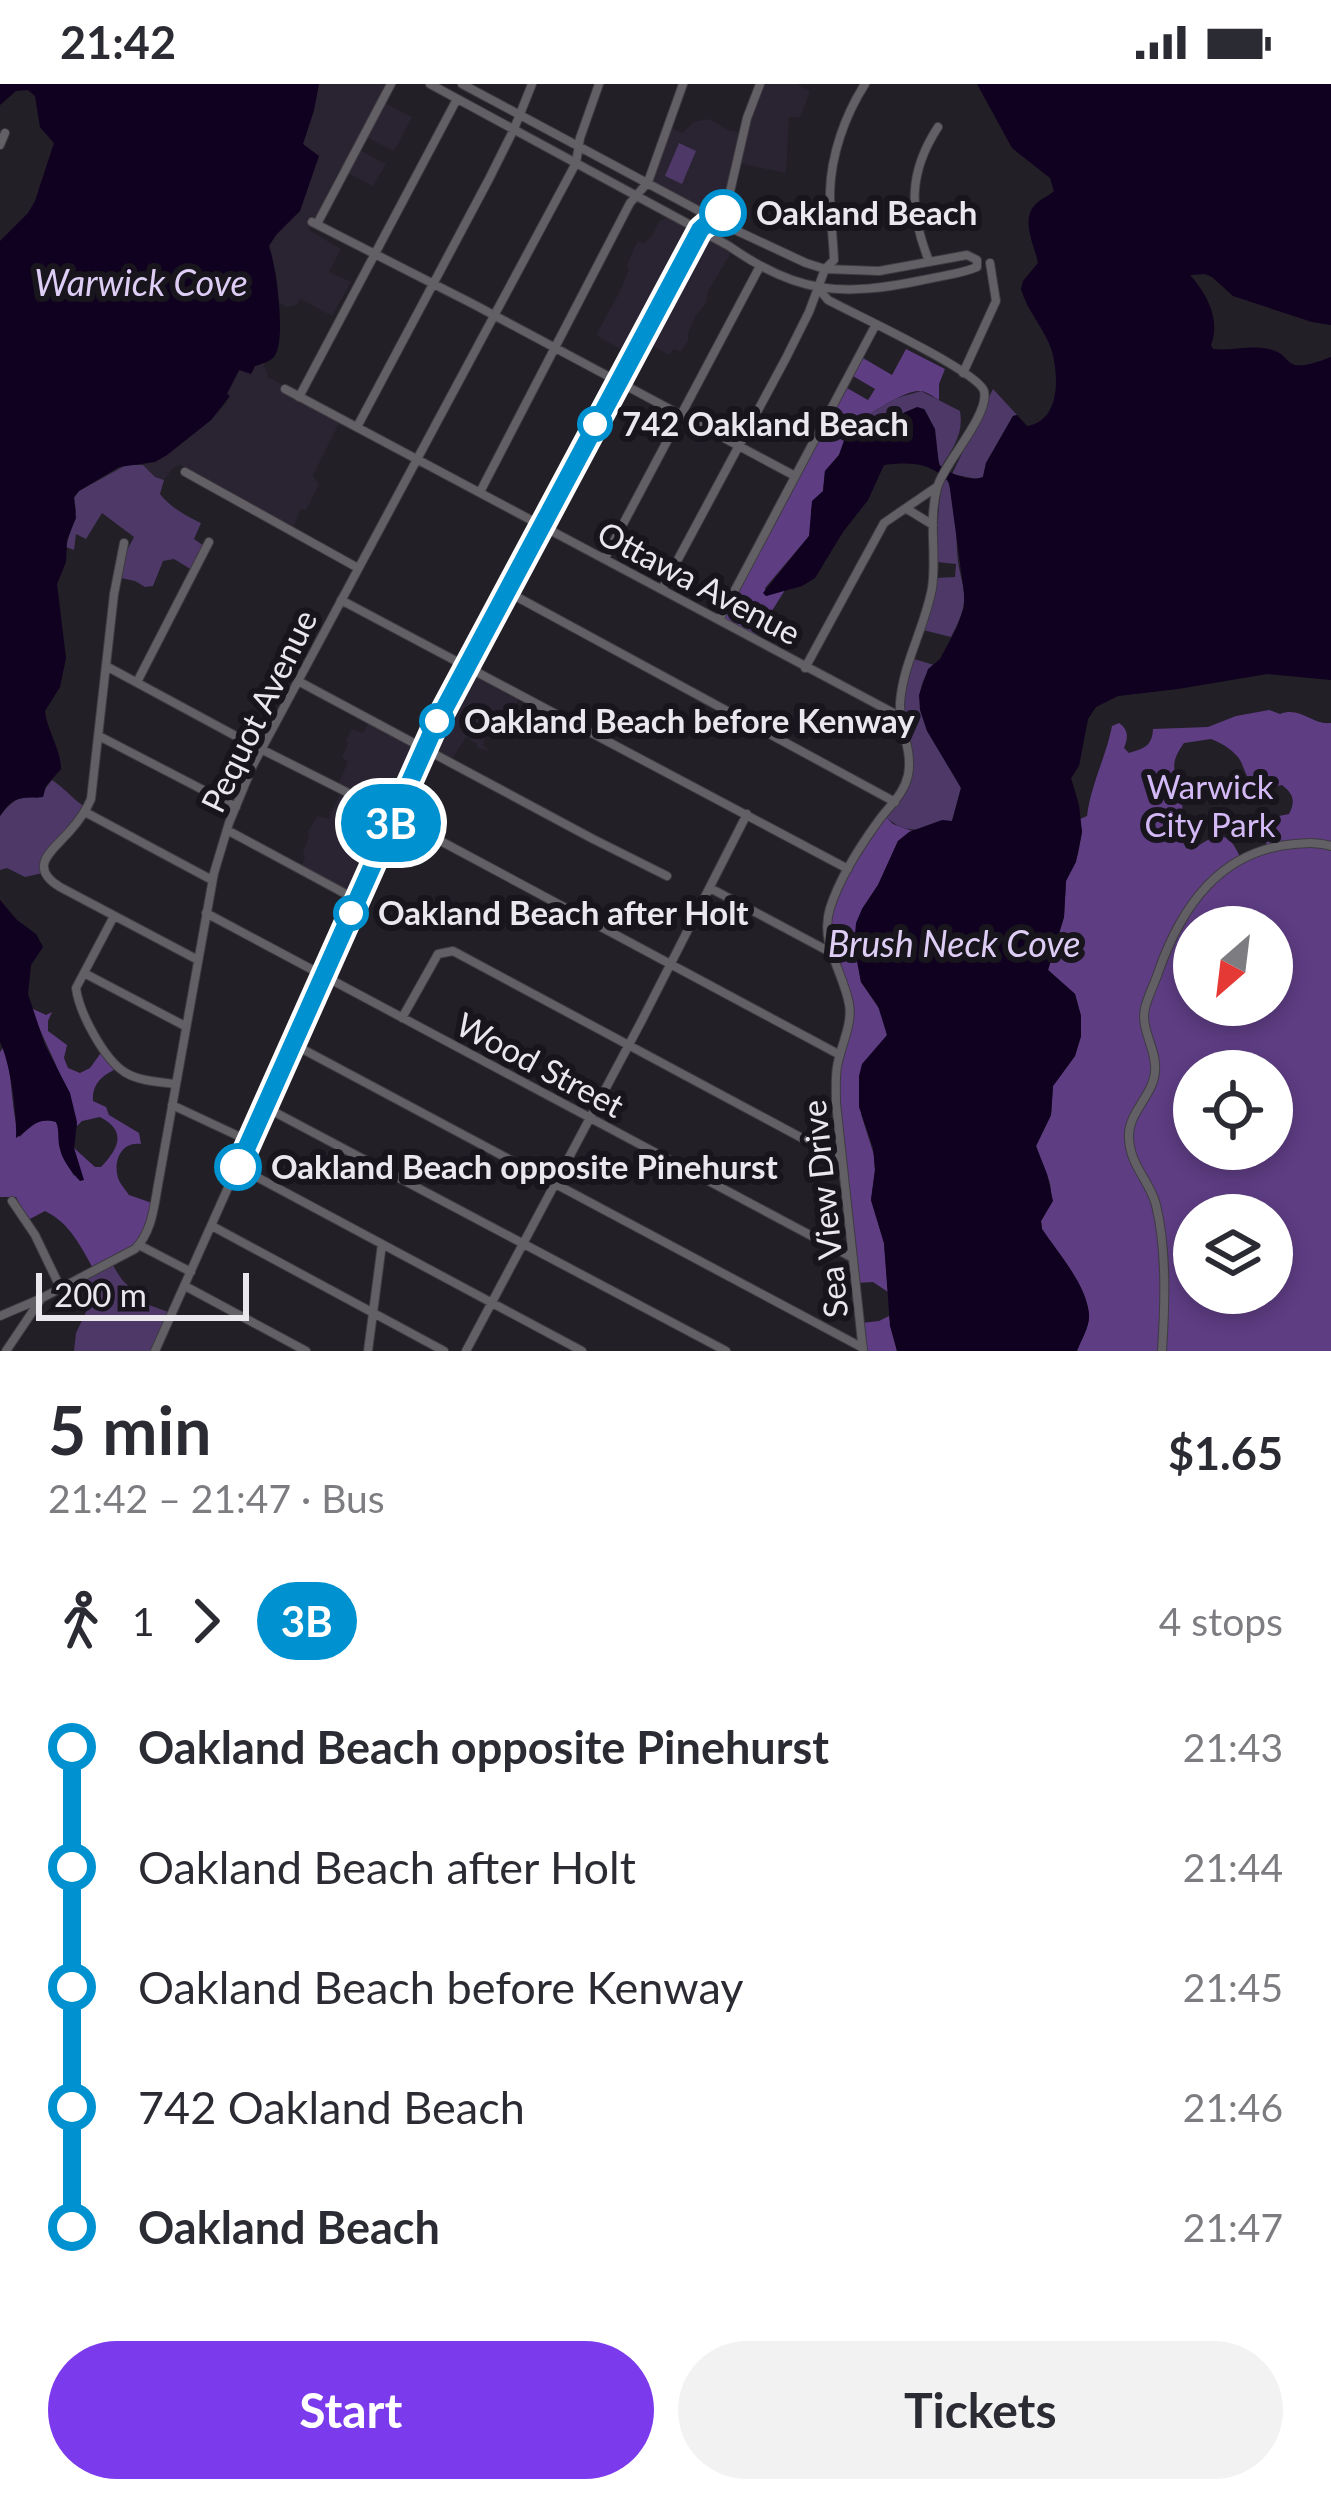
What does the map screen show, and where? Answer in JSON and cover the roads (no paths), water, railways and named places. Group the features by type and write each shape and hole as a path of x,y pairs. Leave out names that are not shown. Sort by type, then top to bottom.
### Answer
{"street":[{"path":"391,84 315,223 795,476"},
{"path":"430,84 728,245 759,268 805,286 880,289 977,267 977,260 968,255 879,271 825,268 794,258 462,84"},
{"path":"357,427 514,129 532,84"},
{"name":"Pequot Avenue","path":"139,1245 150,1223 212,880 236,807 298,681 576,163 599,84"},
{"path":"155,1351 424,749 700,230 727,209 747,118 760,84"},
{"path":"662,589 786,358 825,268 834,260 830,190 837,147 866,84"},
{"path":"480,492 636,196 649,182 681,85"},
{"path":"299,397 457,99"},
{"path":"929,261 919,235 914,197 923,153 938,127"},
{"path":"0,146 5,134"},
{"path":"817,287 827,300 963,373 996,301 990,263"},
{"path":"605,558 759,268"},
{"path":"719,620 875,326"},
{"name":"Sea View Drive","path":"863,1349 836,1087 850,1008 831,953 827,922 848,869 904,788 909,767 901,717 905,676 932,587 939,483 984,400 979,382 963,373"},
{"name":"Ottawa Avenue","path":"285,389 901,717"},
{"path":"185,472 358,568"},
{"path":"805,668 889,518 939,483"},
{"path":"906,509 933,525"},
{"path":"137,682 209,542"},
{"path":"124,543 116,574 92,799 53,848 44,869 50,880 198,960"},
{"path":"506,591 895,802"},
{"path":"341,600 848,869"},
{"path":"106,666 840,1054"},
{"path":"298,681 667,875"},
{"path":"99,736 236,807"},
{"path":"86,812 212,880"},
{"path":"466,1351 747,814"},
{"path":"227,830 357,900"},
{"path":"1162,1351 1162,1233 1156,1202 1137,1170 1128,1132 1155,1073 1144,1010 1167,950 1210,881 1244,856 1270,846 1316,842 1331,846"},
{"path":"710,888 831,953"},
{"name":"Wood Street","path":"206,913 853,1258"},
{"path":"114,916 76,988 77,997 103,1048 121,1070 175,1084"},
{"path":"402,1018 434,961 443,952 457,953 843,1160"},
{"path":"84,974 185,1026"},
{"path":"293,1044 863,1349"},
{"path":"172,1106 249,1142"},
{"path":"266,1107 726,1351"},
{"path":"238,1167 582,1351"},
{"path":"12,1201 60,1287"},
{"path":"212,1226 444,1351"},
{"path":"368,1351 382,1244"},
{"path":"0,1316 139,1245 191,1272"},
{"path":"185,1286 306,1351"},
{"path":"6,1351 42,1298"}],"water":[{"name":"Warwick Cove","path":"0,84 319,84 303,144 319,156 300,211 269,246 280,320 274,357 255,366 251,374 239,370 230,396 211,420 167,455 155,462 119,467 74,497 76,518 57,584 66,658 60,687 45,711 61,769 43,797 14,801 0,816 0,241 35,201 54,143 40,127 35,96 28,90 16,91 0,105"},
{"name":"Brush Neck Cove","path":"977,84 1331,84 1331,325 1233,296 1205,274 1190,275 1211,308 1213,349 1273,350 1294,365 1331,357 1331,680 1267,674 1118,696 1096,707 1088,719 1079,766 1071,778 1082,832 1076,862 1066,881 1064,917 1048,970 1075,994 1081,1036 1075,1056 1053,1086 1051,1115 1036,1146 1053,1201 1041,1221 1042,1229 1087,1303 1088,1323 1077,1351 897,1351 890,1326 884,1243 871,1200 873,1148 859,1107 859,1076 862,1064 887,1035 878,1006 861,982 854,946 856,923 898,841 909,832 952,821 961,788 927,731 919,695 928,669 940,659 964,607 949,482 919,465 884,465 868,500 815,578 802,586 763,593 809,536 812,501 823,491 825,471 850,435 875,419 924,409 935,429 939,465 960,476 978,478 983,477 1013,416 1027,426 1046,416 1051,407 1056,385 1052,351 1021,289 1038,263 1029,216 1054,191 1050,178 1012,148"},
{"path":"0,900 36,934 43,947 31,965 28,994 45,1045 70,1093 77,1122 74,1148 84,1180 77,1178 63,1158 56,1122 39,1122 16,1138 12,1089 0,1042"}],"place":[{"name":"Oakland Beach","path":"723,213"},
{"name":"742 Oakland Beach","path":"595,424"},
{"name":"Oakland Beach before Kenway","path":"437,721"},
{"name":"Oakland Beach after Holt","path":"351,913"},
{"name":"Oakland Beach opposite Pinehurst","path":"238,1167"}],"park label":[{"name":"Warwick City Park","path":"1210,806"}]}
